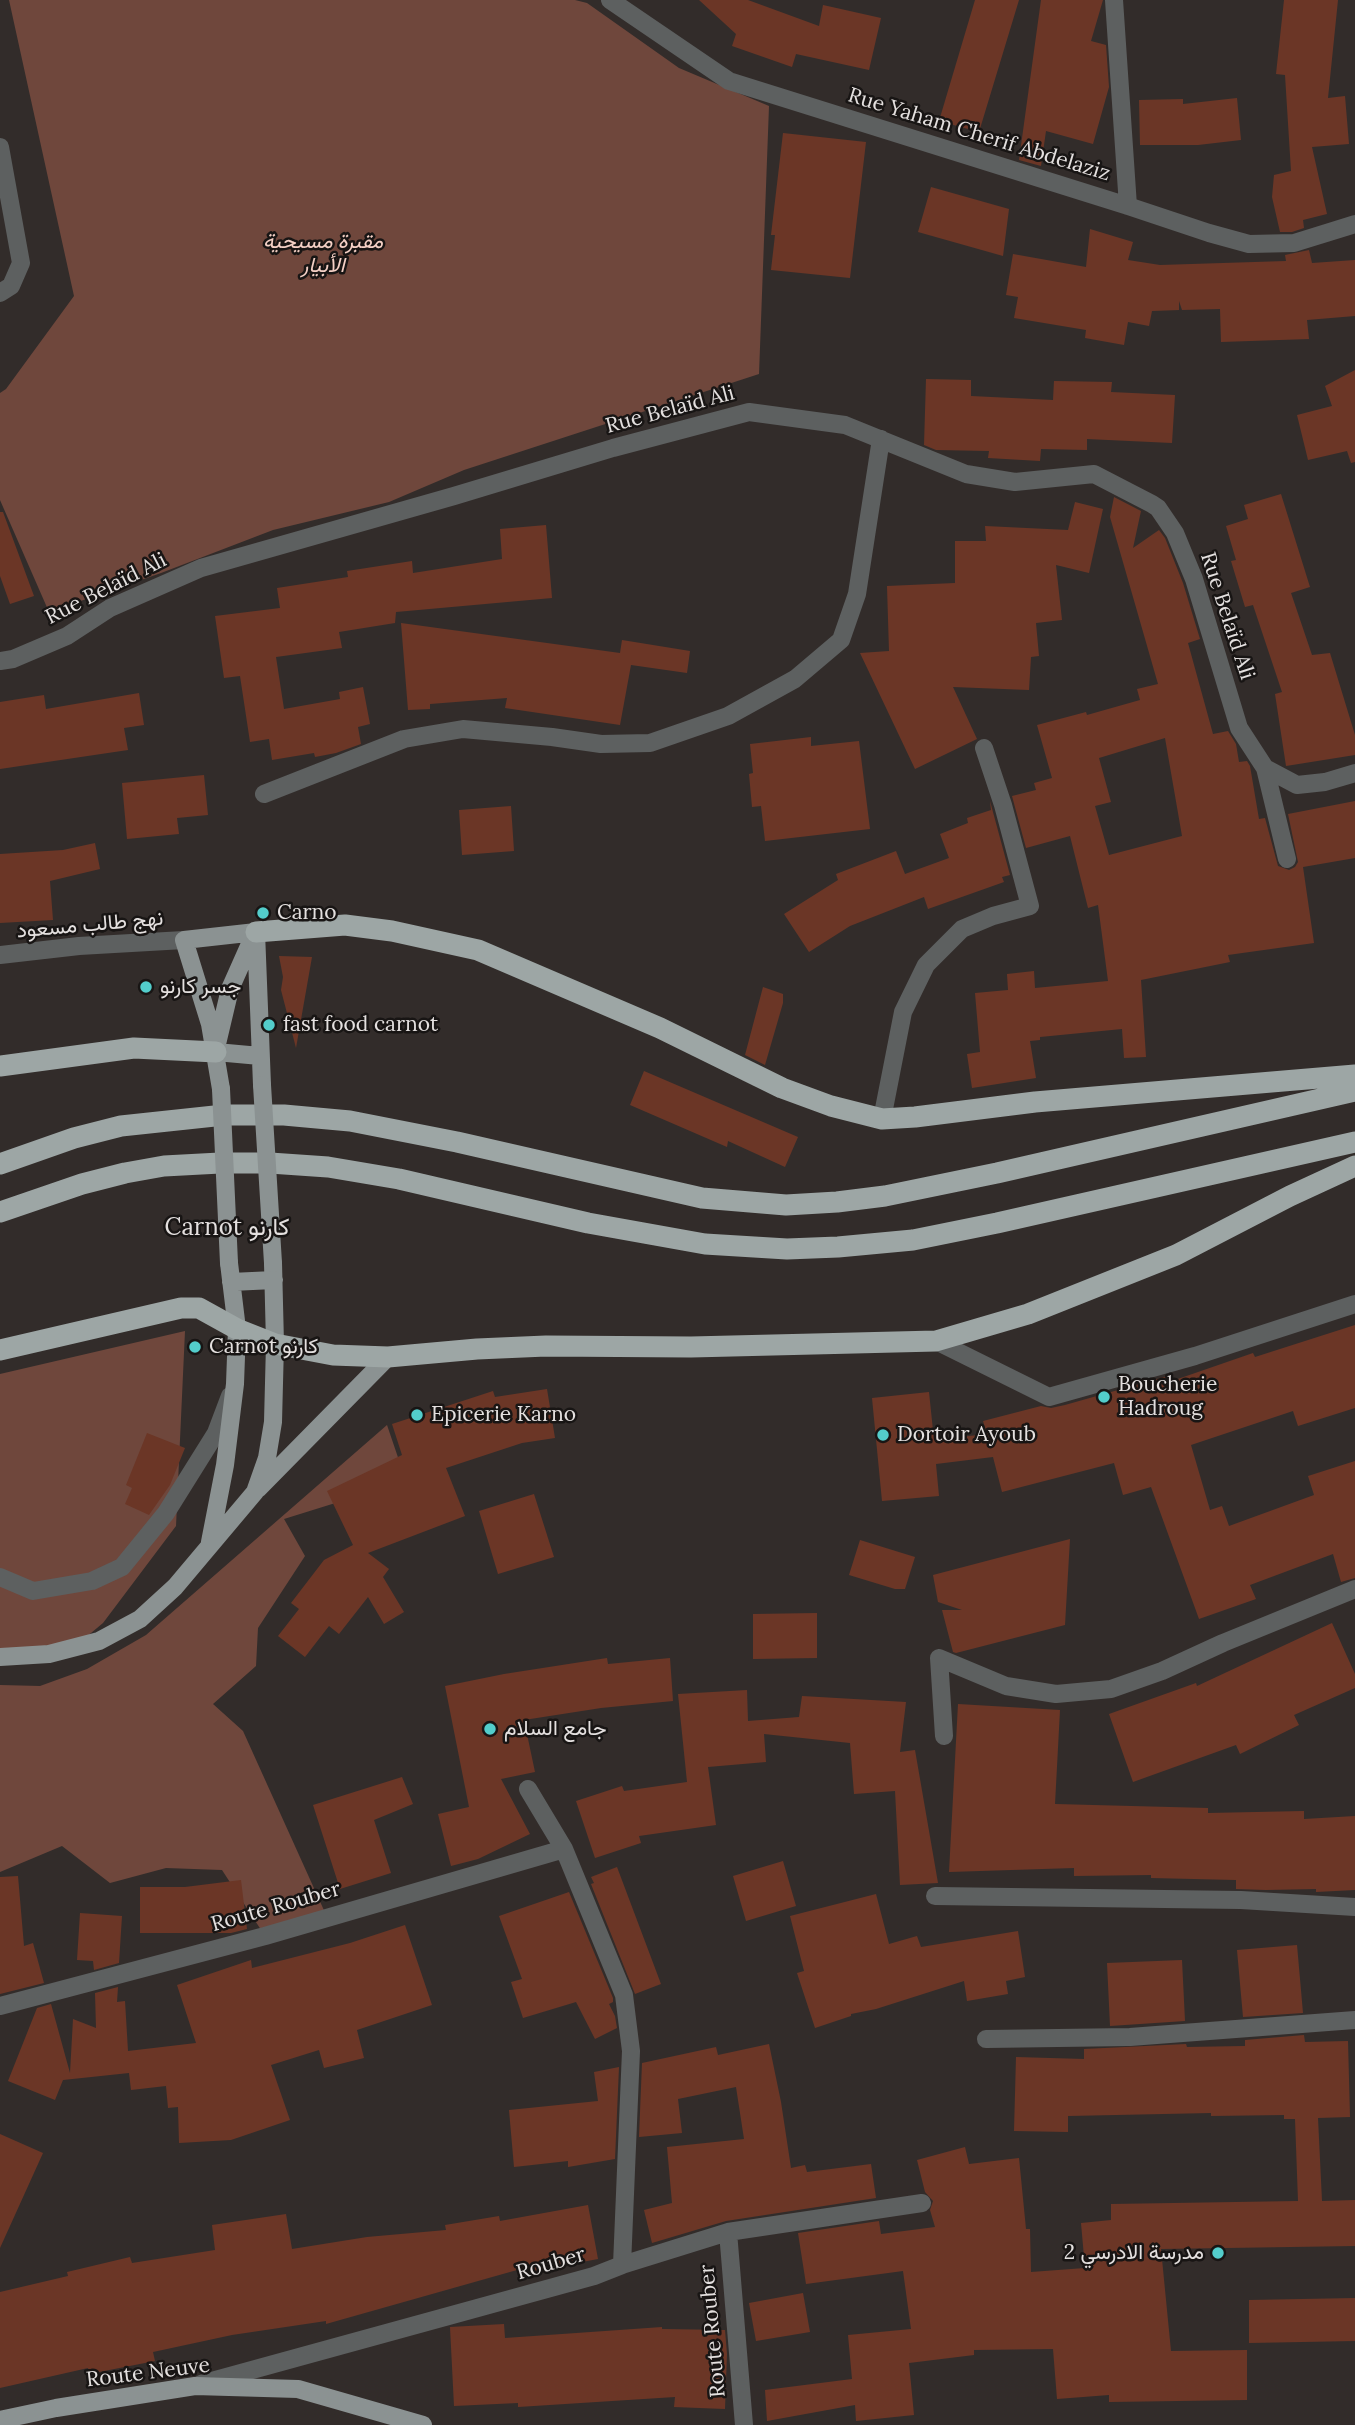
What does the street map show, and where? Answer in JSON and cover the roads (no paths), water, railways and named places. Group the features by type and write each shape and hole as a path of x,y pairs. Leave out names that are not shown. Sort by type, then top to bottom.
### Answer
{"highway":[{"path":"256,932 345,925 392,931 478,950 660,1028 782,1088 831,1106 882,1119 1035,1102 1355,1075"},
{"path":"0,1066 134,1048 216,1052"},
{"path":"0,1164 74,1138 121,1126 224,1115 284,1115 363,1123 702,1198 786,1205 885,1196 1355,1091"},
{"path":"0,1212 82,1184 125,1173 164,1166 270,1163 328,1167 399,1179 588,1223 705,1244 787,1250 913,1240 1355,1142"},
{"path":"0,1350 181,1308 200,1308 237,1329 275,1344 333,1355 388,1357 546,1346 743,1346 936,1341 1028,1314 1176,1255 1355,1166"}],"main road":[{"path":"210,1545 225,1465 235,1384 237,1329 229,1263 221,1089 216,1052 202,992 184,940 256,932"},
{"path":"216,1052 230,989 256,932"},
{"path":"255,1492 267,1458 273,1422 275,1344 256,932"},
{"path":"216,1052 260,1056"},
{"path":"231,1282 273,1271"},
{"path":"0,1657 50,1654 99,1641 140,1619 175,1587 255,1492 388,1357"},
{"name":"Route Neuve","path":"0,2420 56,2408 195,2386 298,2389 423,2425"}],"street":[{"name":"Rue Yaham Cherif Abdelaziz","path":"610,0 729,81 1128,205 1209,233 1249,244 1294,243 1355,224"},
{"path":"1114,0 1128,205"},
{"path":"0,147 21,263 11,286 0,293"},
{"name":"Rue Belaïd Ali","path":"0,661 13,659 67,636 110,608 201,568 613,448 749,412 845,425 966,474 1015,482 1094,474 1158,508 1175,533 1194,579 1239,728 1265,768 1297,785 1325,782 1355,773"},
{"path":"264,794 404,739 463,729 601,744 650,743 728,716 794,679 841,640 857,594 881,439"},
{"path":"882,1119 903,1012 926,965 962,929 993,916 1030,906 1003,805 984,748"},
{"path":"1265,768 1287,859"},
{"name":"نهج طالب مسعود","path":"0,955 79,946 184,940"},
{"path":"936,1341 1049,1397 1195,1356 1355,1304"},
{"path":"0,1577 33,1591 92,1581 122,1567 166,1513 188,1479 216,1433 235,1384"},
{"path":"944,1736 939,1658 1006,1686 1056,1694 1111,1689 1162,1671 1355,1589"},
{"path":"528,1789 564,1849 624,1995 631,2051 622,2265"},
{"name":"Route Rouber","path":"0,2006 251,1939 564,1849"},
{"path":"935,1896 1241,1900 1355,1907"},
{"path":"986,2039 1130,2037 1355,2020"},
{"name":"Rouber","path":"195,2386 594,2276 727,2232 922,2203"},
{"name":"Route Rouber","path":"727,2232 744,2425"}],"place":[{"name":"Carno","path":"263,913"},
{"name":"جسر كارنو","path":"146,987"},
{"name":"fast food carnot","path":"269,1025"},
{"name":"Carnot كارنو","path":"195,1347"},
{"name":"Boucherie Hadroug","path":"1104,1397"},
{"name":"Epicerie Karno","path":"417,1415"},
{"name":"Dortoir Ayoub","path":"883,1435"},
{"name":"جامع السلام","path":"490,1729"},
{"name":"مدرسة الادرسي 2","path":"1218,2253"}],"district":[{"name":"Carnot كارنو","path":"227,1228"}],"park label":[{"name":"مقبرة مسيحية الأبيار","path":"323,254"}]}
